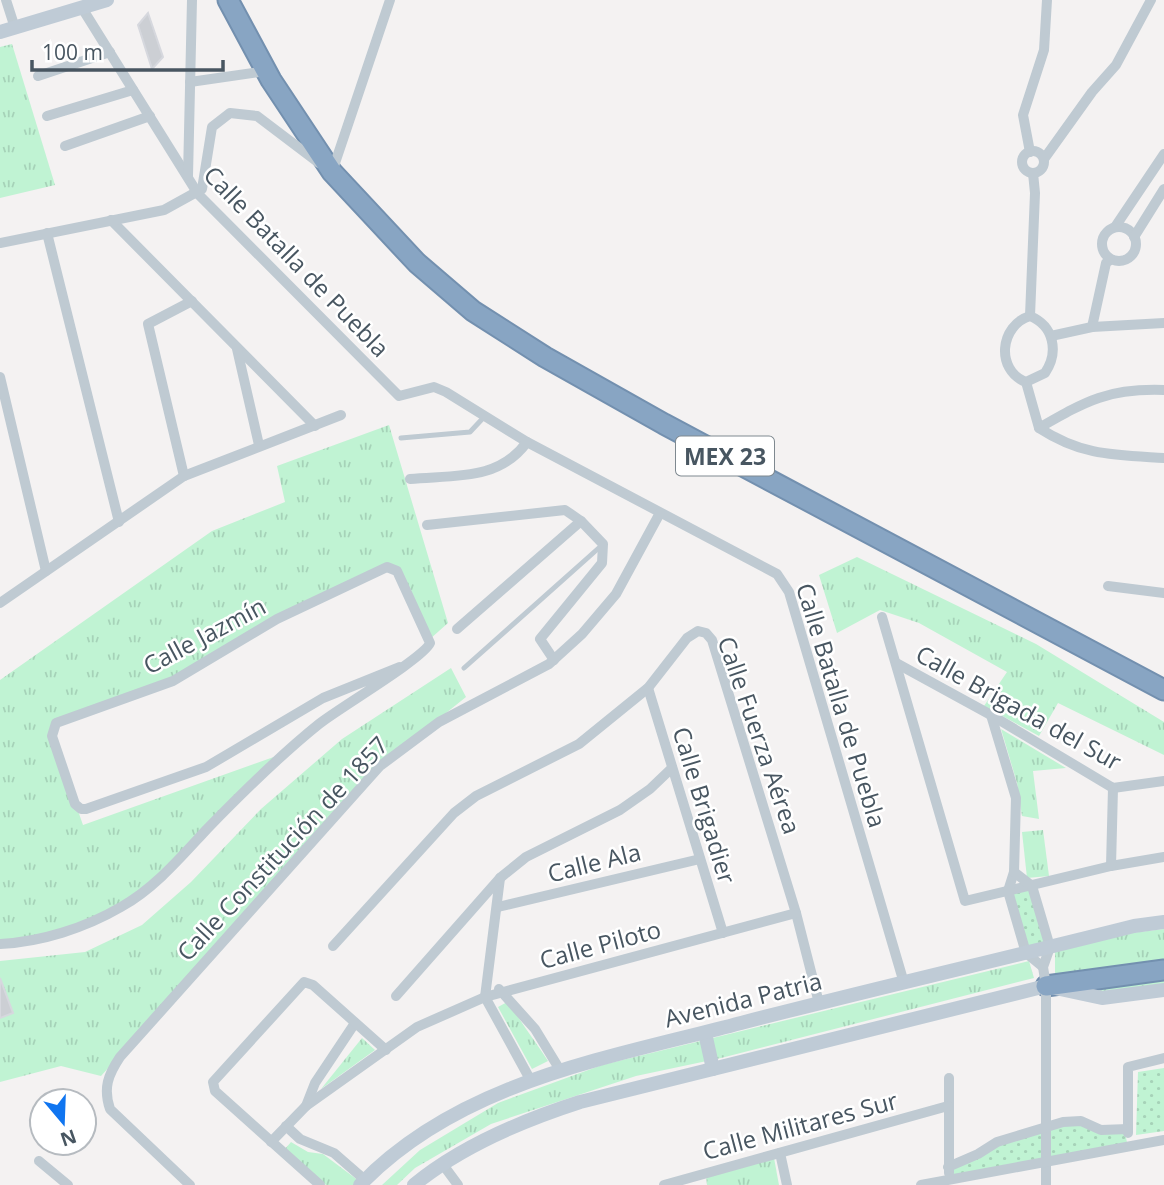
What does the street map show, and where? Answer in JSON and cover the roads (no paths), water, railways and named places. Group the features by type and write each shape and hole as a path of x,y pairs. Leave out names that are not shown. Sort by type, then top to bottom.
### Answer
{"highway":[{"name":"MEX 23","path":"228,0 266,71 332,172 360,205 444,288 509,335 664,424 1164,690"},
{"path":"1044,976 1164,970"}],"street":[{"path":"6,0 15,28"},
{"path":"0,32 107,0"},
{"path":"188,178 191,0"},
{"path":"0,243 164,211 198,194 205,182 207,144 212,127 230,113 257,116 332,172 390,0"},
{"path":"1046,0 1044,50 1023,115 1030,152 1022,162 1026,170 1033,173 1041,170 1044,159 1123,55 1150,0"},
{"name":"Calle Batalla de Puebla","path":"82,8 198,194 399,396 434,387 527,442 777,574 789,592 904,983"},
{"path":"38,76 110,52"},
{"path":"190,82 266,71"},
{"path":"47,116 133,90"},
{"path":"65,146 150,116"},
{"path":"1030,152 1038,152 1044,159"},
{"path":"1110,260 1101,246 1103,237 1115,227 1164,154"},
{"path":"1030,316 1035,193 1033,173"},
{"path":"1092,327 1105,263 1110,260 1121,262 1130,258 1135,251 1134,237 1164,189"},
{"path":"111,220 315,426"},
{"path":"1115,227 1127,229 1134,237"},
{"path":"47,233 118,522"},
{"path":"184,476 148,324 192,301"},
{"path":"1026,382 1039,378 1049,367 1054,352 1051,336 1041,322 1030,316"},
{"path":"1030,316 1014,325 1005,349 1011,371 1026,382 1039,428 1063,443 1097,454 1164,458"},
{"path":"1051,336 1092,327 1164,323"},
{"path":"237,349 259,445"},
{"path":"0,377 46,571"},
{"path":"1039,428 1097,397 1120,391 1164,390"},
{"path":"0,603 184,476 341,415"},
{"path":"410,479 502,467 516,457 527,442"},
{"path":"427,525 549,510 565,510 582,521 603,544 602,563 540,639 554,660"},
{"name":"Calle Constitución de 1857","path":"190,1185 110,1109 106,1095 107,1084 120,1057 380,766 439,722 528,678 554,660 582,634 617,594 660,513"},
{"path":"457,629 582,521"},
{"name":"Calle Jazmín","path":"0,944 42,939 122,907 157,881 282,754 339,708 427,649 430,643 397,571 391,567 277,619 173,681 61,720 54,726 52,736 75,804 86,809 206,767 323,698 400,667"},
{"path":"1108,586 1164,593"},
{"path":"882,617 965,901 1111,866 1164,857"},
{"name":"Calle Fuerza Aérea","path":"332,946 454,813 476,796 579,744 648,688 687,638 698,631 706,633 712,640 796,913 819,1003"},
{"name":"Calle Brigada del Sur","path":"896,663 991,715 1113,788 1164,782"},
{"name":"Calle Brigadier","path":"648,688 723,933"},
{"path":"991,715 1016,798 1014,872 1008,891 1026,953 1044,976 1102,998 1164,990"},
{"path":"396,996 500,878 526,857 620,810 650,789 672,768"},
{"path":"1111,866 1113,788"},
{"name":"Calle Ala","path":"498,907 700,859"},
{"path":"1014,872 1032,886 1050,947 1044,976 1046,1185"},
{"path":"500,878 485,997 531,1081"},
{"name":"Calle Piloto","path":"306,1106 417,1027 485,997 796,913"},
{"name":"Avenida Patria","path":"363,1182 404,1146 460,1112 560,1070 819,1003 1162,921"},
{"path":"414,1185 444,1166 552,1111 1044,976"},
{"path":"320,1185 215,1091 215,1079 304,982 313,985 386,1050"},
{"path":"489,982 504,992 535,1029 560,1070"},
{"path":"271,1142 306,1106 315,1083 355,1023"},
{"path":"705,1033 713,1069"},
{"path":"1128,1147 1128,1067 1164,1058"},
{"path":"949,1078 949,1180"},
{"name":"Calle Militares Sur","path":"664,1185 700,1180 780,1153 948,1106"},
{"path":"948,1167 963,1162 997,1142 1063,1122 1081,1121 1096,1129 1128,1129"},
{"path":"286,1126 300,1139 334,1153 363,1182"},
{"path":"920,1185 1164,1140"},
{"path":"780,1153 787,1185"},
{"path":"39,1161 68,1185"},
{"path":"444,1166 458,1185"}],"lane":[{"path":"401,438 467,433 485,416"},
{"path":"464,668 603,544"}]}
